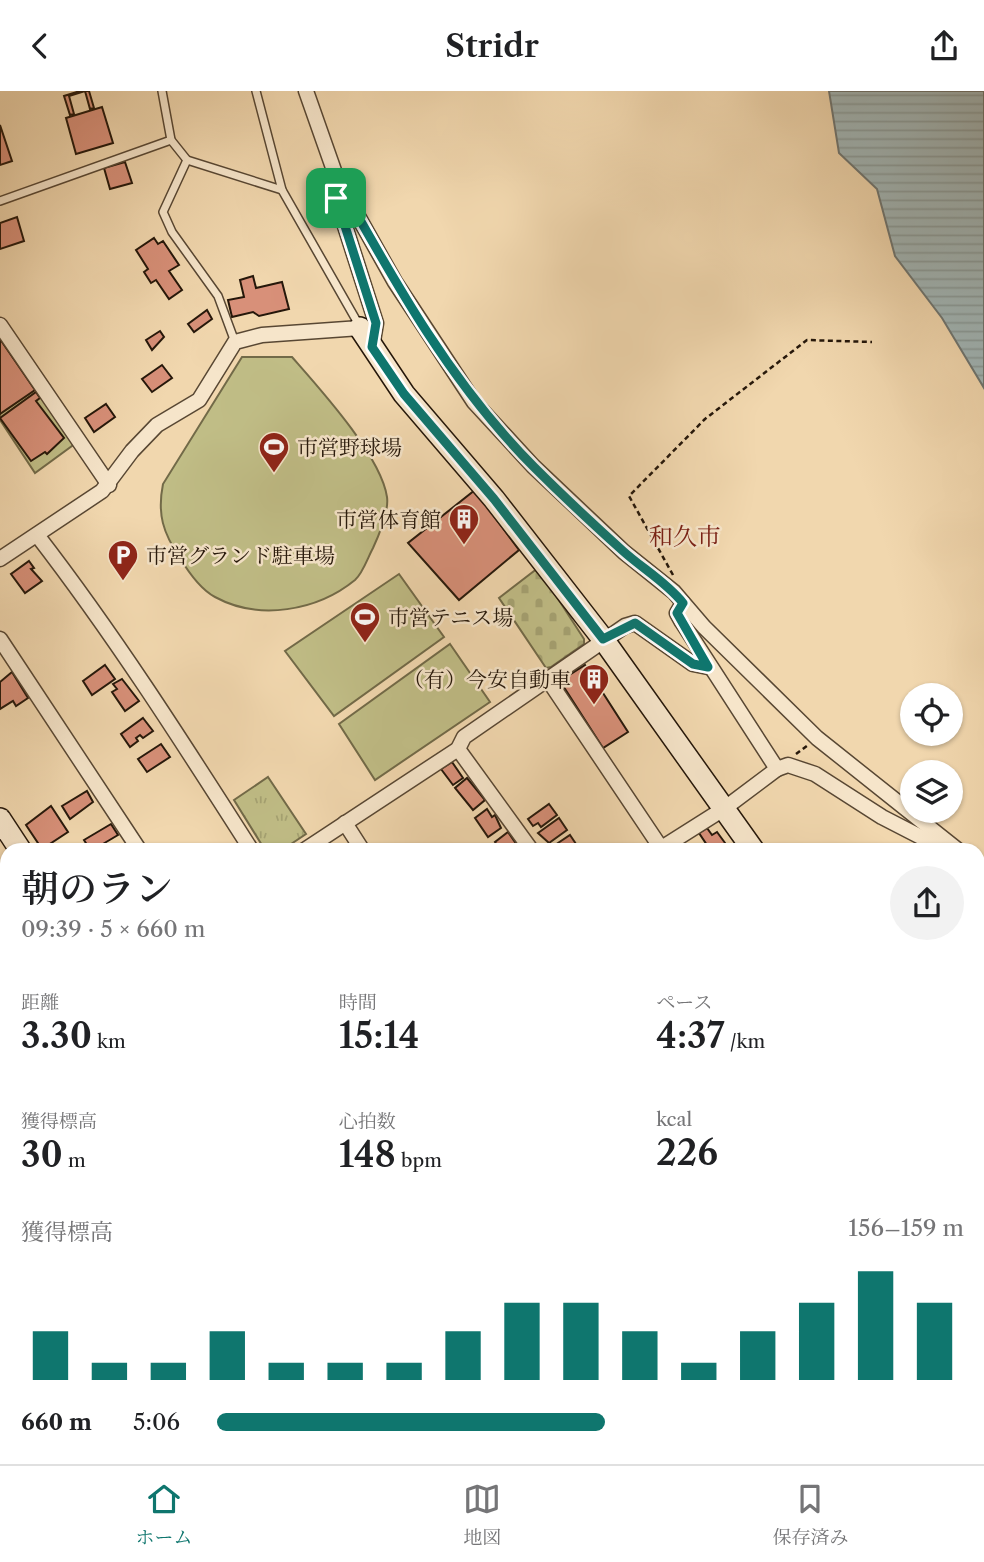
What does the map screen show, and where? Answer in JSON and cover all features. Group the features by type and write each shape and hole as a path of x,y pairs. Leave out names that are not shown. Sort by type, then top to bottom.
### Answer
{"street":[{"path":"306,91 337,179 395,282 474,401 543,476 624,552 679,597 704,627 817,738 949,843"},
{"path":"337,179 336,198 376,323 372,347"},
{"path":"0,325 109,485"},
{"path":"0,559 109,485 132,451 157,425 199,400 235,342 262,335 359,328 404,394 494,499 603,639 748,843"},
{"path":"37,535 87,599 155,698 247,843"},
{"path":"679,597 677,613 708,667 777,768"},
{"path":"315,843 458,749 464,737 603,639 635,623 693,664 708,667"},
{"path":"0,639 135,843"},
{"path":"547,678 655,843"},
{"path":"458,749 526,843"},
{"path":"669,843 725,809 777,768 788,765 815,773 882,817 932,843"},
{"path":"0,819 16,843"},
{"path":"345,823 358,843"}],"lane":[{"path":"162,91 172,140 187,160 282,190"},
{"path":"256,91 282,190 358,319 359,328"},
{"path":"0,201 172,140"},
{"path":"187,160 163,212 173,233 218,296 235,342"}],"path":[{"path":"679,597 673,573 629,496 705,419 807,341 872,342"}],"green space":[{"path":"0,332 76,443 35,473 0,420"},
{"name":"市営野球場","path":"242,357 292,357 362,443 374,462 387,497 381,530 358,577 340,591 306,605 287,609 250,609 215,597 200,585 187,569 169,540 163,523 163,484"},
{"path":"538,568 584,639 584,644 546,668 499,598"},
{"name":"市営テニス場","path":"399,574 444,637 334,716 285,651"},
{"name":"市営テニス場","path":"450,644 490,702 375,780 339,724"},
{"path":"268,777 306,834 292,843 261,843 234,800"}],"shaded area":[{"path":"829,91 984,91 984,388 942,318 895,256 877,189 839,153"}],"building":[{"path":"85,91 69,96 74,114 70,115 64,96"},
{"path":"85,91 89,91 94,108 90,109"},
{"path":"102,107 113,143 76,154 66,118"},
{"path":"0,125 12,161 0,165"},
{"path":"125,162 132,183 110,189 104,168"},
{"path":"17,217 24,241 0,249 0,223"},
{"path":"154,238 158,244 163,241 179,265 169,271 182,290 169,299 156,280 151,283 144,272 148,269 136,250"},
{"path":"253,276 256,288 282,282 289,309 259,316 253,312 232,317 228,300 244,297 240,280"},
{"path":"207,310 212,319 194,332 188,324"},
{"path":"160,331 164,337 152,350 146,340"},
{"path":"0,339 35,390 0,414"},
{"path":"162,365 172,378 152,392 142,379"},
{"path":"36,392 40,398 36,401 64,438 47,454 45,452 31,461 0,418"},
{"path":"106,404 115,417 94,432 85,418"},
{"name":"市営体育館","path":"475,490 519,550 459,600 408,543"},
{"path":"29,561 34,568 31,569 42,581 25,593 11,574"},
{"path":"105,665 115,679 92,695 83,681"},
{"name":"（有）今安自動車","path":"585,665 628,732 603,748 560,681"},
{"path":"12,672 28,698 16,706 13,701 0,709 0,682"},
{"path":"122,679 139,701 125,711 112,692 117,689 113,684"},
{"path":"143,718 153,731 143,738 140,735 136,738 138,741 130,747 121,734"},
{"path":"161,744 170,757 147,772 138,759"},
{"path":"452,762 463,778 453,785 441,769"},
{"path":"467,778 485,800 473,810 455,788"},
{"path":"87,791 93,802 70,819 62,806"},
{"path":"549,804 557,815 541,827 538,823 533,826 528,819"},
{"path":"51,806 68,832 51,843 38,843 26,825"},
{"path":"487,809 492,817 495,815 501,828 488,837 475,818"},
{"path":"559,818 567,830 549,843 538,833"},
{"path":"111,824 118,835 104,843 86,843 84,840"},
{"path":"707,828 712,835 717,832 725,843 706,843 699,833"},
{"path":"508,832 516,843 496,843"},
{"path":"570,835 575,843 558,843"}],"place":[{"name":"市営野球場","path":"274,474"},
{"name":"市営体育館","path":"464,546"},
{"name":"市営グランド駐車場","path":"123,582"},
{"name":"市営テニス場","path":"365,644"},
{"name":"（有）今安自動車","path":"594,706"}],"district":[{"name":"和久市","path":"685,536"}],"route":[{"path":"337,179 395,282 474,401 533,466 624,552 674,592 683,603 677,613 701,650 708,667 693,664 635,623 603,639 494,499 404,394 372,347 376,323 336,198 337,179"}]}
